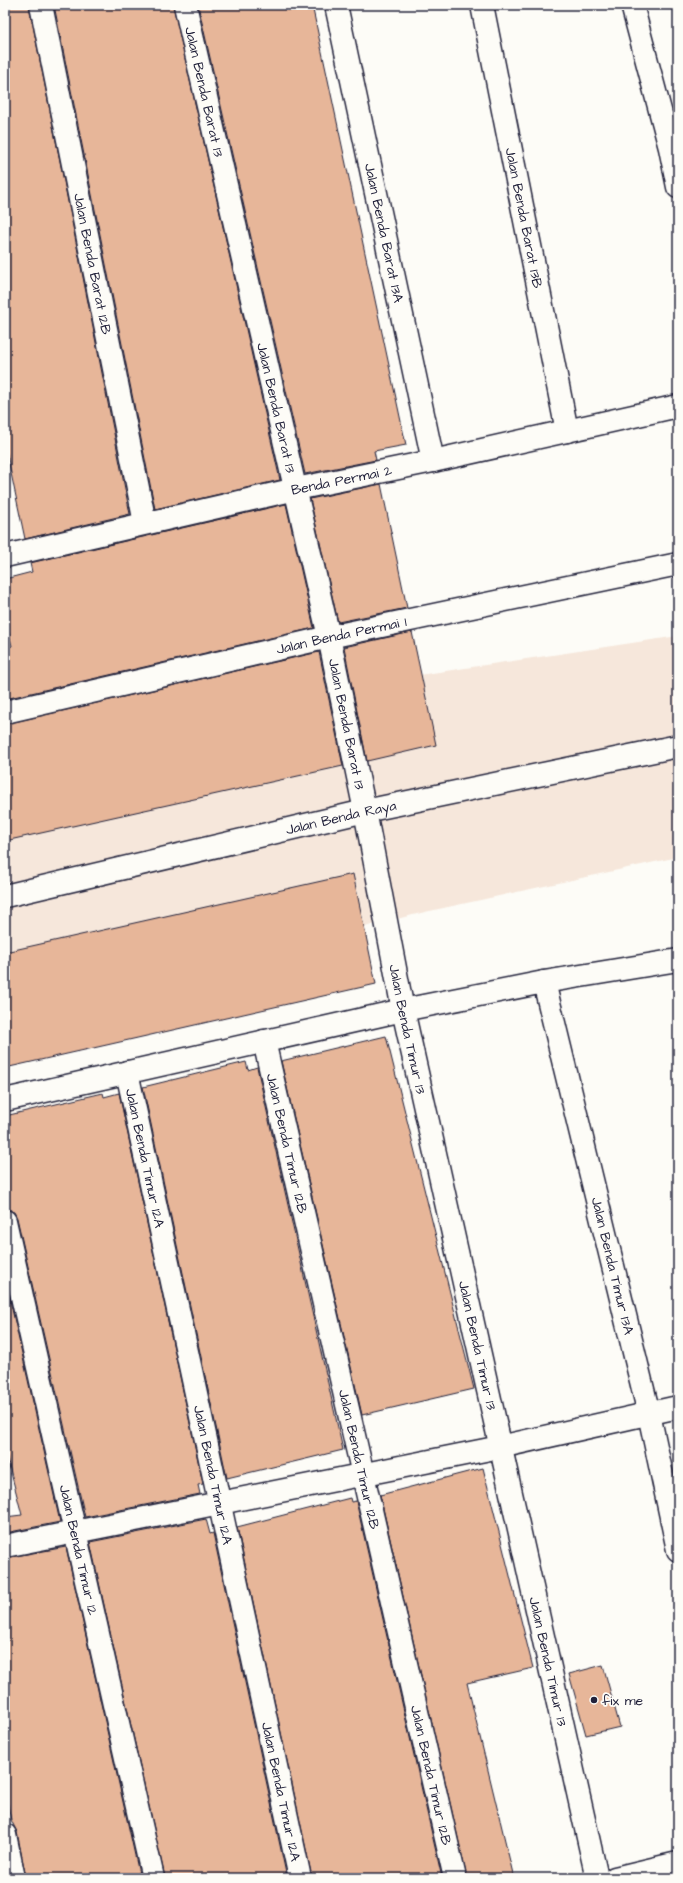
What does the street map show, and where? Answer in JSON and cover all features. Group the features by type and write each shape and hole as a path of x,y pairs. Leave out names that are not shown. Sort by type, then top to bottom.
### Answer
{"street":[{"name":"Jalan Benda Barat 12B","path":"41,5 146,523"},
{"name":"Jalan Benda Barat 13","path":"184,5 289,469 296,489 329,637 365,811"},
{"name":"Jalan Benda Barat 13A","path":"336,5 433,461"},
{"name":"Jalan Benda Barat 13B","path":"482,5 568,431"},
{"path":"632,5 674,147 678,187"},
{"name":"Benda Permai 2","path":"6,550 146,523 678,406"},
{"name":"Jalan Benda Permai 1","path":"5,712 329,637 678,564"},
{"name":"Jalan Benda Raya","path":"5,896 365,811 678,746"},
{"name":"Jalan Benda Timur 13","path":"365,811 403,1010 597,1878"},
{"path":"5,1100 403,1010 544,982 678,960"},
{"name":"Jalan Benda Timur 13A","path":"544,982 649,1414 678,1550"},
{"name":"Jalan Benda Timur 12B","path":"264,1041 455,1878"},
{"name":"Jalan Benda Timur 12A","path":"127,1072 300,1878"},
{"name":"Jalan Benda Timur 12","path":"5,1221 152,1878"},
{"path":"5,1546 500,1447 678,1407"},
{"path":"5,1835 14,1878"},
{"path":"615,1878 678,1863"}],"shaded area":[{"path":"678,636 678,857 425,912 5,1016 5,771 353,685"}],"building":[{"path":"5,5 29,5 130,514 25,539 5,445"},
{"path":"54,5 173,5 280,480 155,509"},
{"path":"198,5 312,5 406,445 374,451 376,460 305,474"},
{"path":"381,484 407,608 338,622 310,499"},
{"path":"286,504 314,628 5,699 5,648 12,646 5,617 5,579 32,572 30,563"},
{"path":"412,632 436,745 367,761 344,647"},
{"path":"319,652 343,766 5,841 5,724"},
{"path":"353,874 376,984 5,1068 5,952"},
{"path":"386,1036 474,1389 362,1415 281,1061"},
{"path":"246,1062 248,1070 257,1067 343,1450 227,1478 143,1087"},
{"path":"103,1093 104,1097 119,1093 203,1484 198,1485 200,1494 85,1517 17,1218 14,1212 5,1209 5,1116"},
{"path":"5,1278 60,1522 5,1533 5,1517 22,1515 5,1450"},
{"path":"483,1468 533,1668 467,1683 514,1878 467,1878 380,1495"},
{"path":"350,1498 351,1502 356,1501 442,1878 312,1878 237,1527"},
{"path":"206,1519 210,1534 213,1533 287,1878 165,1878 90,1542"},
{"path":"66,1547 140,1878 26,1878 17,1832 11,1820 5,1791 5,1558"},
{"name":"fix me","path":"603,1665 620,1727 586,1735 569,1674"}],"place":[{"name":"fix me","path":"594,1700"}]}
